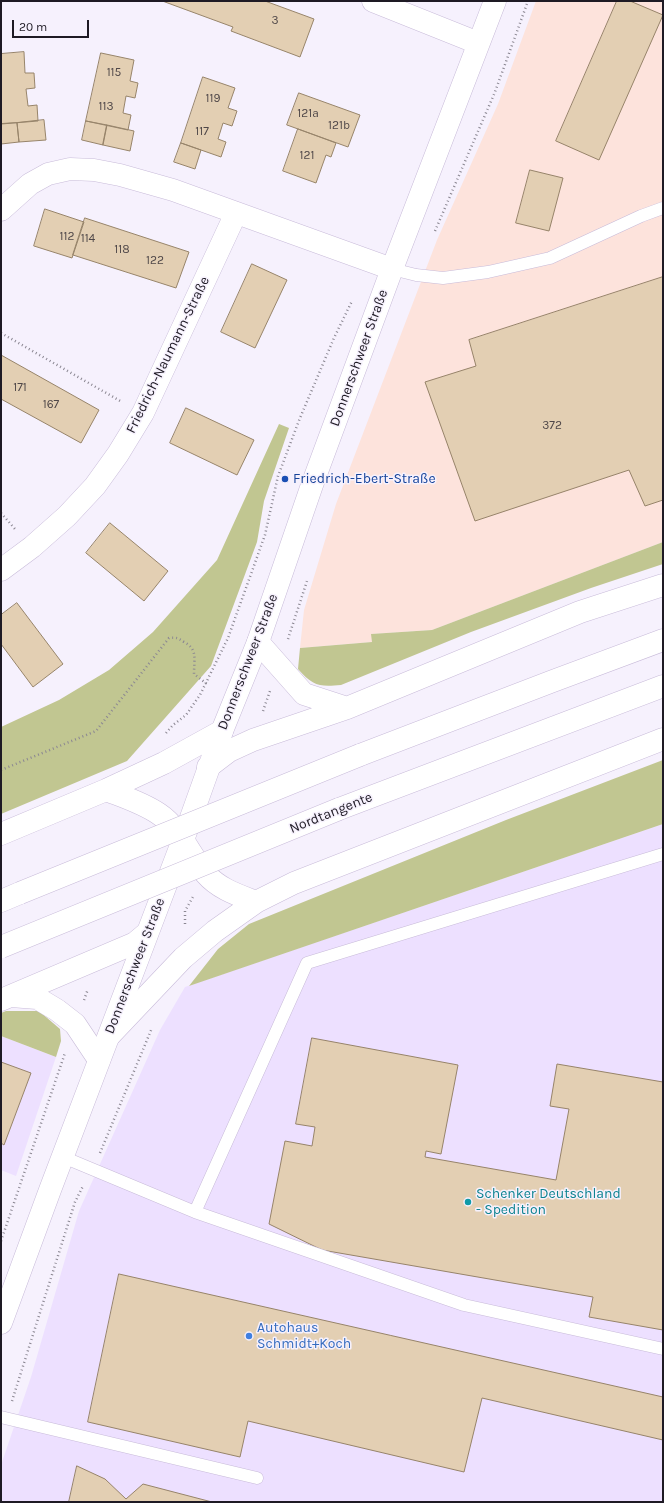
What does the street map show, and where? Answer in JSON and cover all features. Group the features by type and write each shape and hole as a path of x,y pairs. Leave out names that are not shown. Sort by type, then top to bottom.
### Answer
{"main road":[{"path":"373,1 478,44"},
{"name":"Donnerschweer Straße","path":"1,1324 183,840 208,767 258,642 312,485 392,269 495,1"},
{"path":"1,210 30,184 48,174 70,169 94,170 173,190 392,269"},
{"name":"Friedrich-Naumann-Straße","path":"1,570 32,547 67,516 95,486 118,454 143,414 236,213"},
{"path":"208,767 229,751 253,740 347,708 580,612 663,585"},
{"path":"10,897 360,755 554,680 663,640"},
{"path":"258,642 304,694 347,708"},
{"name":"Nordtangente","path":"1,947 339,809 663,686"},
{"path":"1,834 106,790 164,763 222,731"},
{"path":"109,1036 183,958 215,931 256,902 294,883 663,739"},
{"path":"106,790 132,800 160,814 183,840 206,874 221,887 236,895 256,902"},
{"path":"5,998 135,943 147,934"},
{"path":"5,998 37,998 56,1010 74,1024 99,1060"}],"lane":[{"path":"392,269 416,275 443,278 488,272 550,258 640,216 663,208"},
{"path":"195,1212 307,963 663,854"},
{"path":"63,1157 195,1212 464,1305 663,1349"},
{"path":"1,1417 257,1478"}],"path":[{"path":"164,763 163,742 167,732 173,725 186,715 207,684 228,638 265,535 278,476 300,418 334,338 355,296"},
{"path":"1,333 143,414"},
{"path":"1,770 96,730 169,638 175,637 191,645 194,651 194,674 207,684"},
{"path":"1,1240 74,1024 100,957"}],"shaded area":[{"path":"536,1 663,1 663,542 432,630 372,634 372,642 300,648 304,610 336,504 437,240 498,104"},
{"path":"663,824 663,1502 1,1502 1,1465 31,1377 79,1211 160,1030 185,987"},
{"path":"1,1036 56,1057 16,1176 1,1170"}],"green space":[{"path":"279,424 289,428 264,501 257,542 211,666 127,761 1,814 1,727 59,700 109,670 153,632 217,560"},
{"path":"663,542 663,564 591,588 471,632 341,685 327,686 317,684 308,679 298,669 300,648 372,642 371,634 432,630"},
{"path":"663,760 663,824 189,986 218,949 249,924 506,820"},
{"path":"6,1011 39,1011 60,1029 61,1041 56,1057 1,1036 1,1013"}],"building":[{"path":"265,1 314,19 300,57 231,31 233,27 165,2"},
{"path":"617,1 630,1 663,15 599,160 556,141"},
{"path":"24,52 25,73 34,73 35,88 26,89 28,106 37,105 38,121 1,124 1,54"},
{"path":"101,53 134,60 130,81 138,83 135,98 126,96 123,113 131,115 128,130 86,121"},
{"path":"203,77 235,88 228,108 237,111 232,126 223,123 218,139 226,142 221,157 181,143"},
{"path":"299,93 360,115 348,147 287,125"},
{"path":"44,120 46,140 19,142 17,123"},
{"path":"86,121 107,125 103,145 82,140"},
{"path":"17,123 19,142 1,144 1,124"},
{"path":"107,125 134,131 130,151 103,145"},
{"path":"298,129 336,143 331,157 326,155 316,183 283,171"},
{"path":"181,143 201,150 195,169 174,162"},
{"path":"530,170 563,178 549,231 516,223"},
{"path":"45,209 84,222 72,258 34,246"},
{"path":"85,218 189,252 176,288 73,255"},
{"path":"252,264 287,280 255,348 221,332"},
{"path":"663,277 663,500 645,506 629,470 475,521 425,382 476,366 469,340"},
{"path":"1,355 99,410 81,443 1,399"},
{"path":"186,408 254,440 237,475 170,443"},
{"path":"110,523 168,571 144,601 86,553"},
{"path":"17,603 63,664 33,687 1,644 1,615"},
{"name":"Schenker Deutschland - Spedition","path":"312,1038 458,1065 441,1154 426,1151 425,1157 556,1180 569,1109 550,1106 557,1064 663,1082 663,1330 589,1317 593,1297 322,1250 269,1224 285,1141 312,1146 315,1127 296,1124"},
{"path":"1,1062 31,1073 4,1145 1,1143"},
{"name":"Autohaus Schmidt+Koch","path":"119,1274 663,1397 663,1440 482,1398 464,1472 248,1421 240,1457 88,1422"},
{"path":"77,1466 105,1479 126,1499 143,1484 212,1502 69,1502"}],"place":[{"name":"Friedrich-Ebert-Straße","path":"285,479"},
{"name":"Schenker Deutschland - Spedition","path":"468,1202"},
{"name":"Autohaus Schmidt+Koch","path":"249,1336"}]}
